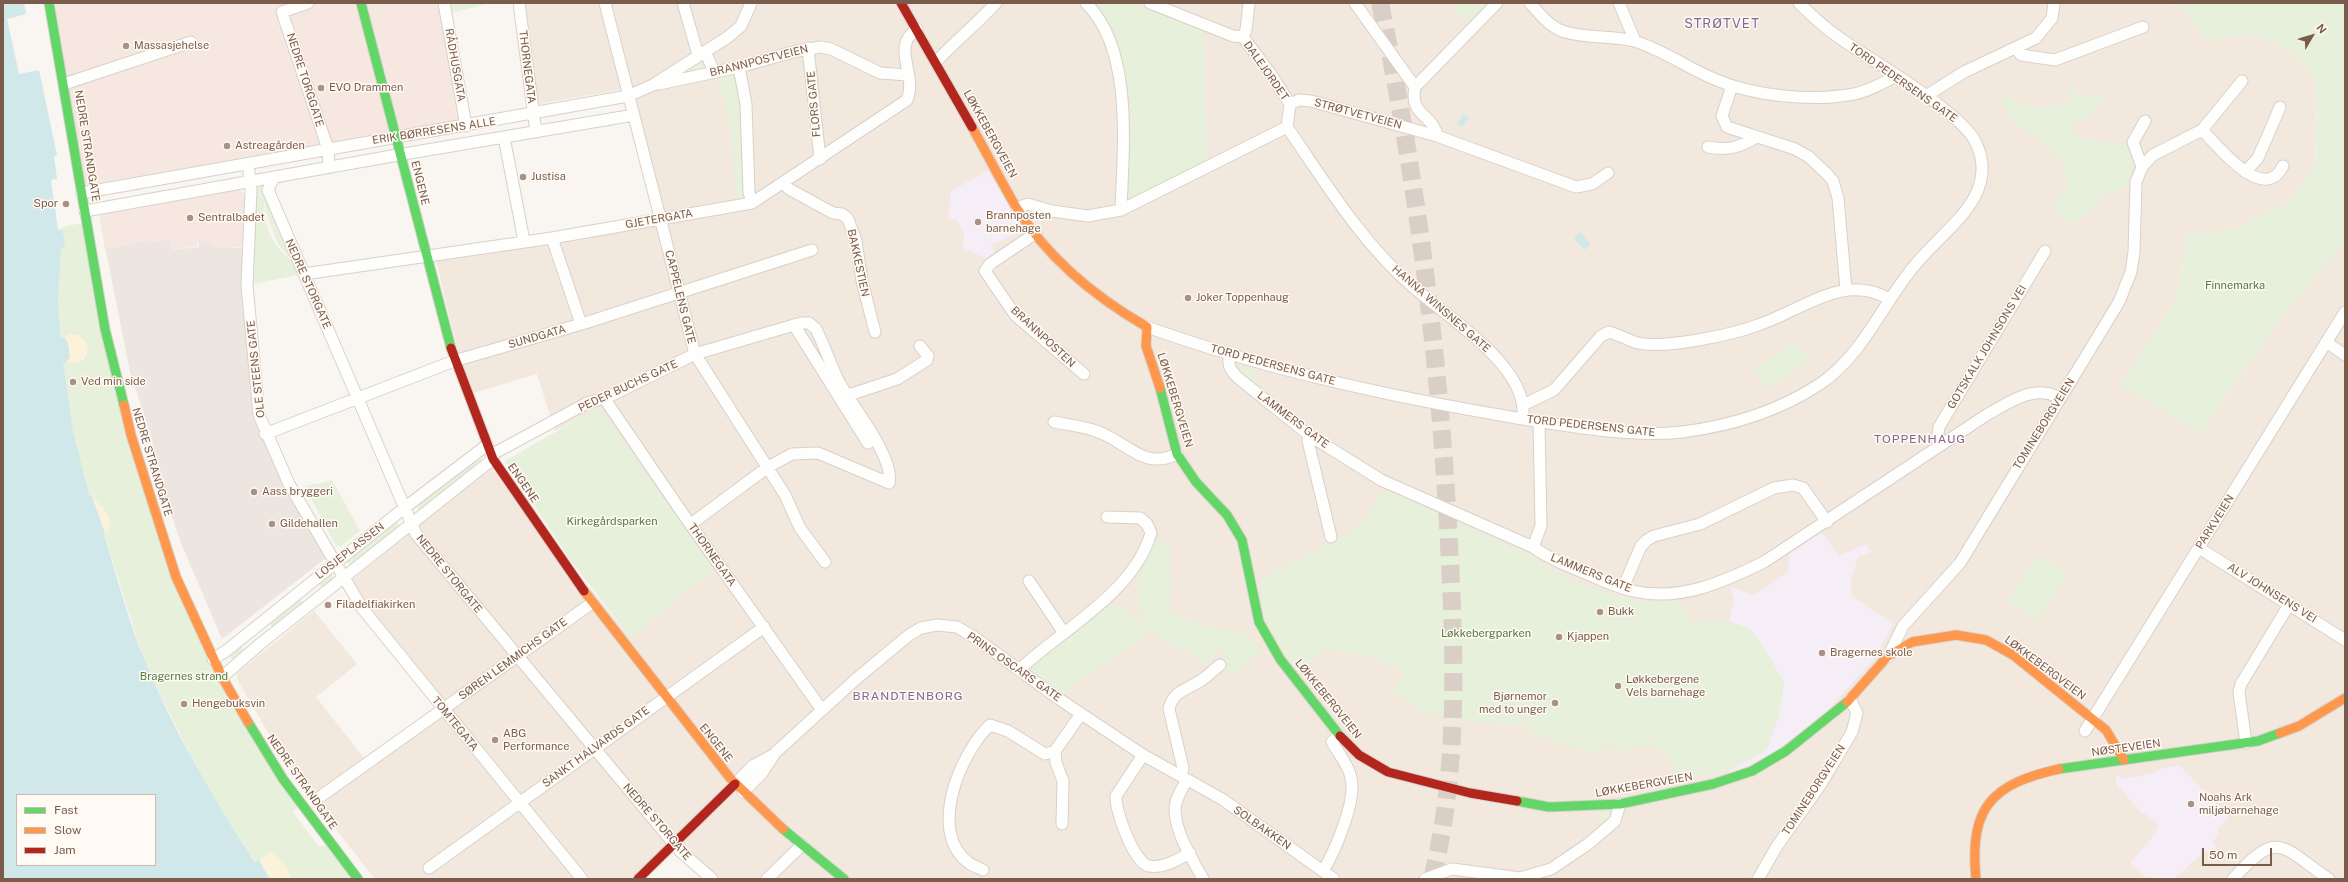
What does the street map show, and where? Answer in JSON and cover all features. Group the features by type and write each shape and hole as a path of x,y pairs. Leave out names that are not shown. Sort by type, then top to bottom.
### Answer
{"main road":[{"name":"NEDRE STRANDGATE","path":"49,3 104,323 131,435 176,577 222,677 264,750 283,779 358,879"},
{"name":"ENGENE","path":"361,3 454,361 490,453 592,603 738,791 844,879"},
{"name":"LØKKEBERGVEIEN","path":"901,3 936,62 1017,208 1064,266 1091,291 1147,327 1145,338 1146,346 1158,379 1177,454 1196,482 1227,515 1242,540 1260,622 1280,659 1340,735 1370,762 1388,772 1414,780 1496,798 1549,807 1620,804 1713,784 1752,771 1800,741 1850,699 1888,658 1912,642 1927,638 1950,635 1976,637 1997,645 2013,655 2100,727 2106,730 2124,760"},
{"name":"NØSTEVEIEN","path":"1976,879 1974,861 1976,834 1986,807 2000,791 2014,781 2036,773 2246,743 2291,730 2343,702"},
{"name":"LØKKEBERGVEIEN","path":"2100,727 2111,762"},
{"name":"PRINS OSCARS GATE","path":"638,879 680,847 738,791"},
{"name":"PRINS OSCARS GATE","path":"666,865 680,847"}],"street":[{"name":"NEDRE TORGGATE","path":"308,3 282,12 328,149 329,167"},
{"name":"RÅDHUSGATA","path":"444,3 466,126"},
{"name":"THORNEGATA","path":"519,3 536,132"},
{"name":"CAPPELENS GATE","path":"605,3 695,354 785,495 800,528 825,562"},
{"path":"683,3 701,53 714,72"},
{"name":"ERIK BØRRESENS ALLE","path":"82,193 466,126 628,96 653,85 742,26 751,3"},
{"path":"936,62 963,33 983,17 996,3"},
{"path":"1086,3 1100,20 1110,40 1120,84 1123,150 1121,210"},
{"name":"DALEJORDET","path":"1150,3 1233,36 1242,37 1270,73 1290,104"},
{"name":"DALEJORDET","path":"1242,37 1246,30 1249,3"},
{"path":"1355,3 1415,87"},
{"path":"1437,136 1436,129 1415,106 1413,98 1415,87 1497,3"},
{"path":"1530,3 1551,24 1562,30 1634,41 1732,86 1755,92 1834,97 1868,90 1896,76"},
{"path":"1619,3 1634,41"},
{"name":"TORD PEDERSENS GATE","path":"1147,327 1230,354 1422,402 1539,421 1645,434 1680,432 1754,416 1791,401 1820,383 1846,363 1862,344 1890,299 1927,250 1967,210 1977,194 1982,178 1981,155 1972,136 1926,96 1838,37 1799,3"},
{"path":"1926,96 1964,72 2036,38 2045,29 2052,18 2054,3"},
{"path":"2016,48 2021,55 2055,60 2143,27"},
{"name":"GJETERGATA","path":"304,274 552,238 752,203 907,100 910,93 904,45 908,35 917,29"},
{"path":"64,84 191,42"},
{"name":"BRANNPOSTVEIEN","path":"653,85 739,67 808,48 821,46 831,49 880,73 908,75"},
{"name":"FLORS GATE","path":"808,48 820,159"},
{"path":"739,67 746,104 749,192 752,203"},
{"name":"TOMINEBORGVEIEN","path":"1888,658 1903,626 1960,563 2059,398 2097,340 2126,287 2134,252 2136,182 2142,167 2153,155 2202,130 2242,81"},
{"path":"1732,86 1722,116 1726,127 1795,149 1810,157 1822,167 1833,181 1838,198 1846,290"},
{"name":"STRØTVETVEIEN","path":"1290,104 1299,100 1311,101 1437,136 1576,186 1592,184 1608,173"},
{"path":"1017,208 1028,204 1052,211 1088,216 1121,210 1287,127 1290,104"},
{"path":"2245,172 2258,158 2280,107"},
{"name":"ERIK BØRRESENS ALLE","path":"85,212 400,154 634,115"},
{"path":"2142,167 2133,142 2145,121"},
{"name":"HANNA WINSNES GATE","path":"1287,127 1324,181 1383,257 1411,285 1497,357 1506,367 1516,383 1523,405 1522,418"},
{"path":"2202,130 2245,172 2257,179 2268,180 2277,175 2283,166"},
{"path":"504,137 524,242"},
{"path":"1708,148 1721,150 1732,149 1757,137"},
{"name":"OLE STEENS GATE","path":"248,164 251,181 248,292 259,415 265,434 290,484 335,563"},
{"name":"NEDRE STORGATE","path":"274,178 268,190 416,534 594,749 680,847 712,879"},
{"name":"BAKKESTIEN","path":"784,183 789,189 833,213 842,214 848,219 856,241 862,281 875,332"},
{"name":"BRANNPOSTEN","path":"1036,233 990,264 985,271 1015,314 1084,374"},
{"path":"552,238 581,324"},
{"name":"SUNDGATA","path":"265,434 454,361 581,324 812,250"},
{"name":"GOTSKALK JOHNSONS VEI","path":"1940,444 1937,440 1939,427 2045,251"},
{"path":"1523,405 1554,390 1601,336 1609,332 1637,343 1652,345 1717,336 1759,325 1818,298 1846,290 1871,291 1890,299"},
{"name":"PARKVEIEN","path":"2085,731 2345,312"},
{"name":"PEDER BUCHS GATE","path":"490,453 587,403 604,398 695,354 794,325 810,323 816,328 838,381 849,395 889,468 889,483 818,453 792,454 768,467"},
{"path":"794,325 853,420 879,459 889,468"},
{"path":"2326,342 2345,355"},
{"path":"849,395 897,379 927,360 928,356 920,346"},
{"name":"LAMMERS GATE","path":"1230,354 1228,362 1230,369 1237,377 1309,435 1380,480 1533,547 1551,558 1623,588 1655,594 1710,586 1764,562 1826,522 1940,444 2018,397 2046,392 2059,398"},
{"name":"THORNEGATA","path":"604,398 822,710"},
{"path":"1533,547 1540,526 1539,421"},
{"path":"1054,422 1097,431 1154,460 1166,460 1177,454"},
{"path":"1309,435 1308,441 1332,537"},
{"name":"LOSJEPLASSEN","path":"213,659 226,651 404,509 490,453"},
{"name":"LOSJEPLASSEN","path":"222,677 411,523 490,453"},
{"path":"691,524 768,467"},
{"path":"1623,588 1641,546 1647,540 1654,536 1700,524 1774,488 1793,485 1803,488 1826,522"},
{"path":"1019,670 1111,593 1125,578 1148,542 1151,533 1146,524 1140,518 1107,517"},
{"name":"ALV JOHNSENS VEI","path":"2199,548 2290,603 2345,640"},
{"name":"TOMTEGATA","path":"335,563 362,608 443,710 582,879"},
{"path":"1029,581 1064,633"},
{"name":"SØREN LEMMICHS GATE","path":"317,799 592,603"},
{"path":"2246,743 2239,692 2241,684 2290,603"},
{"name":"PRINS OSCARS GATE","path":"738,791 754,766 775,753 872,665 921,628 938,625 957,627 1081,714 1143,755 1184,778"},
{"name":"SANKT HALVARDS GATE","path":"429,868 764,627"},
{"path":"1203,879 1178,826 1175,808 1184,778 1169,709 1171,700 1176,694 1200,681 1220,665"},
{"name":"TOMINEBORGVEIEN","path":"1758,879 1777,846 1821,784 1852,732 1856,713 1850,699"},
{"path":"983,870 969,863 956,847 949,820 950,799 967,754 990,725 1008,731 1045,754 1055,751 1081,714"},
{"path":"1323,871 1332,857 1353,789 1351,776 1332,742 1340,735"},
{"path":"1055,751 1056,763 1063,781 1062,824"},
{"path":"1143,755 1116,796 1120,818 1139,861 1148,866 1155,867 1190,853"},
{"name":"SOLBAKKEN","path":"1184,778 1222,799 1334,879"},
{"path":"1425,879 1452,869 1520,878 1551,869 1588,844 1615,821 1620,804"},
{"path":"767,879 802,845"},
{"path":"2233,879 2249,861 2264,850 2277,846 2286,848 2329,879"}],"shaded area":[{"path":"53,3 444,3 466,126 83,192"},
{"path":"522,3 2168,3 2187,12 2207,41 2254,35 2288,49 2313,74 2317,101 2315,168 2287,204 2254,219 2239,229 2188,235 2177,297 2122,385 2201,432 2271,331 2335,252 2345,246 2345,879 719,879 672,838 631,879 375,879 309,795 279,751 237,679 237,673 314,611 357,664 316,697 371,767 443,715 363,607 353,579 491,468 630,637 599,408 555,431 537,374 473,393 458,352 436,261 668,223 631,88 538,104"},
{"path":"988,171 1025,230 991,245 996,255 987,259 963,248 964,233 956,219 948,219 951,191"},
{"path":"239,189 244,194 244,247 216,247 197,240 198,246 172,250 170,239 149,243 146,241 105,249 99,215"},
{"path":"170,239 172,250 199,247 198,239 216,247 244,248 265,434 330,555 222,639 181,543 160,483 152,439 130,372 105,249 147,241 149,243"},
{"name":"Bragernes skole","path":"1822,532 1839,556 1866,544 1872,552 1859,556 1851,579 1851,595 1893,624 1874,659 1826,712 1777,750 1738,771 1720,777 1767,749 1751,630 1729,621 1734,600 1730,588 1733,587 1749,594 1755,594 1788,572 1789,554"},
{"path":"2180,766 2228,815 2228,819 2218,828 2219,833 2213,842 2216,848 2203,853 2174,879 2148,879 2130,863 2157,832 2155,830 2159,825 2144,812 2142,814 2116,783 2116,778 2117,775 2125,779 2153,773 2159,769"}],"green space":[{"path":"448,3 492,3 450,13"},
{"path":"1094,3 1140,5 1204,29 1207,164 1128,203 1131,107 1116,32"},
{"path":"1450,3 1492,3 1469,25"},
{"name":"Finnemarka","path":"2168,3 2345,3 2345,246 2335,253 2271,331 2201,432 2121,386 2177,297 2188,235 2239,229 2254,219 2287,204 2315,168 2317,101 2313,74 2288,49 2254,35 2207,41 2187,12"},
{"path":"704,58 708,69 669,80"},
{"path":"735,73 741,102 739,119 744,197 740,199 736,198 728,122 722,92 717,77"},
{"path":"2069,86 2074,87 2080,95 2107,97 2090,117 2075,121 2074,132 2084,139 2129,144 2134,157 2129,186 2103,196 2091,212 2078,220 2066,221 2055,215 2055,203 2068,185 2060,156 2031,133 2016,125 2002,102 2006,97 2030,105 2043,107 2068,103"},
{"path":"264,178 264,185 304,274 247,285 251,181","holes":["265,196 266,213 278,244 293,262 279,248 270,233 265,216"]},
{"name":"Bragernes strand","path":"82,223 169,571 298,807 293,812 319,847 326,845 352,879 292,879 289,874 255,863 206,786 144,660 104,534 109,529 89,495 80,465 67,402 63,362 83,360 88,348 66,336 61,340 58,302 61,249 65,248 63,227"},
{"path":"1796,340 1810,360 1767,389 1754,369"},
{"path":"1237,365 1260,371 1255,386 1236,368"},
{"name":"Kirkegårdsparken","path":"599,407 714,569 631,638 569,558 505,461"},
{"path":"477,457 482,463 420,512 416,505"},
{"path":"332,480 360,531 341,546 336,546 305,487"},
{"name":"Løkkebergparken","path":"1384,489 1526,553 1560,575 1588,587 1638,601 1678,601 1691,621 1729,621 1751,630 1764,648 1784,682 1780,711 1767,749 1732,769 1678,781 1668,757 1663,751 1650,746 1635,747 1614,755 1612,744 1591,753 1530,733 1532,725 1461,721 1420,709 1392,691 1405,672 1368,656 1327,650 1297,672 1272,633 1262,607 1260,579 1359,528"},
{"path":"396,520 400,527 352,566 346,560"},
{"path":"1153,540 1173,543 1169,557 1172,577 1169,611 1182,618 1195,620 1204,627 1244,631 1263,652 1250,658 1250,664 1235,674 1225,671 1221,645 1215,647 1211,665 1155,635 1143,632 1136,574 1145,561"},
{"path":"2037,554 2069,574 2038,622 2006,601"},
{"path":"330,572 335,580 321,587 319,583"},
{"path":"300,599 304,603 275,628 271,626 270,622"},
{"path":"1108,600 1138,618 1143,633 1140,641 1070,686 1064,698 1033,674 1034,664"},
{"path":"241,646 245,651 234,661 228,654"},
{"path":"1608,812 1609,818 1601,825 1597,813"}],"sand":[{"path":"69,334 78,335 86,342 87,354 77,363 66,363 70,350 64,337"},
{"path":"92,497 104,509 109,518 109,528 105,533"},
{"path":"271,851 285,865 292,879 270,879 259,860"}],"water":[{"path":"3,3 24,3 26,14 7,19 19,74 39,70 57,155 54,156 57,179 51,180 58,230 63,229 65,248 61,249 58,302 61,339 64,337 68,343 70,357 66,363 63,363 73,431 89,495 92,497 105,533 104,535 128,614 156,687 181,739 224,814 255,863 259,860 270,879 3,879"},
{"path":"1464,114 1469,118 1462,127 1457,123"},
{"path":"1580,232 1591,245 1584,250 1574,238"}],"tunnel":[{"path":"1380,3 1416,204 1433,340 1445,476 1453,628 1453,712 1447,796 1441,838 1432,879"}],"traffic: fast":[{"path":"49,3 105,329 124,405"},
{"path":"361,3 451,348"},
{"path":"1160,388 1177,454 1196,482 1227,515 1242,540 1259,622 1280,659 1340,736"},
{"path":"1517,801 1549,807 1620,804 1713,784 1752,771 1786,751 1847,702"},
{"path":"248,722 283,779 358,879"},
{"path":"2059,769 2258,741 2280,733"},
{"path":"783,829 844,879"}],"traffic: slow":[{"path":"972,127 1016,207 1043,243 1058,260 1091,290 1147,327 1146,346 1160,388"},
{"path":"124,405 131,435 176,577 222,677 248,722"},
{"path":"584,591 730,778 783,829"},
{"path":"1847,702 1887,657 1912,642 1956,635 1986,640 2013,655 2106,730 2124,760"},
{"path":"2280,733 2299,726 2345,698"},
{"path":"1976,879 1976,834 1981,817 1989,803 2001,792 2016,783 2036,775 2059,769"}],"traffic: jam":[{"path":"901,3 972,127"},
{"path":"451,348 493,459 584,591"},
{"path":"1340,736 1359,755 1388,772 1470,793 1517,801"},
{"path":"638,879 735,784"}],"place":[{"name":"Massasjehelse","path":"126,46"},
{"name":"EVO Drammen","path":"321,88"},
{"name":"Astreagården","path":"227,146"},
{"name":"Justisa","path":"523,177"},
{"name":"Spor","path":"66,204"},
{"name":"Sentralbadet","path":"190,218"},
{"name":"Brannposten barnehage","path":"978,222"},
{"name":"Joker Toppenhaug","path":"1188,298"},
{"name":"Ved min side","path":"73,382"},
{"name":"Aass bryggeri","path":"254,492"},
{"name":"Gildehallen","path":"272,524"},
{"name":"Filadelfiakirken","path":"328,605"},
{"name":"Bukk","path":"1600,612"},
{"name":"Kjappen","path":"1559,637"},
{"name":"Bragernes skole","path":"1822,653"},
{"name":"Løkkebergene Vels barnehage","path":"1618,686"},
{"name":"Bjørnemor med to unger","path":"1555,703"},
{"name":"Hengebuksvin","path":"184,704"},
{"name":"ABG Performance","path":"495,740"},
{"name":"Noahs Ark miljøbarnehage","path":"2191,804"}],"district":[{"name":"STRØTVET","path":"1722,24"},
{"name":"TOPPENHAUG","path":"1920,439"},
{"name":"BRANDTENBORG","path":"908,696"}]}
